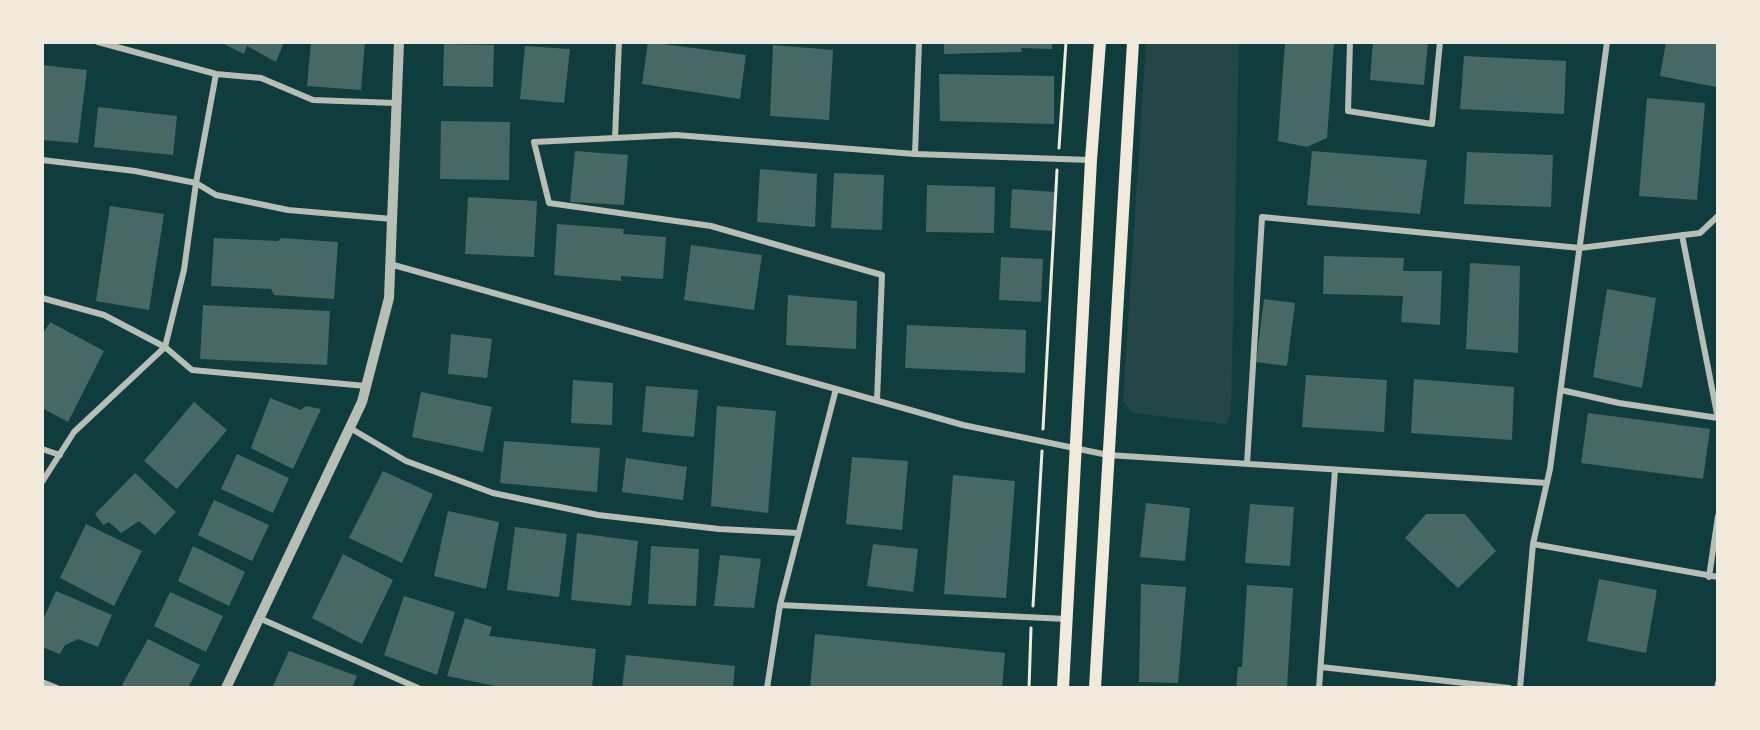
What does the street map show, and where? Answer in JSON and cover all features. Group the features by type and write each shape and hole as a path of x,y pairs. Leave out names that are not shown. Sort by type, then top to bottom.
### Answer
{"main road":[{"path":"1063,688 1091,160 1100,42"},
{"path":"1095,688 1133,42"}],"street":[{"path":"98,42 216,74 261,78 313,100 395,103"},
{"path":"226,688 350,428 366,386 389,298 399,42"},
{"path":"615,138 619,42"},
{"path":"915,154 919,42"},
{"path":"1350,42 1348,111 1432,124 1440,42"},
{"path":"1520,688 1533,544 1547,483 1561,390 1607,42"},
{"path":"42,482 74,432 165,347 184,270 196,183 216,74"},
{"path":"877,400 882,275 711,226 549,203 534,142 676,135 915,154 1091,160"},
{"path":"42,160 135,171 196,183 216,195 288,210 392,219"},
{"path":"1247,464 1262,217 1580,248 1700,233 1718,216"},
{"path":"1561,390 1619,403 1718,418 1682,235"},
{"path":"390,264 963,425 1076,450 1108,455 1547,483"},
{"path":"42,298 104,315 165,347 192,369 366,386"},
{"path":"767,688 780,605 836,389"},
{"path":"350,428 406,461 493,493 598,514 719,529 797,533"},
{"path":"42,449 60,455"},
{"path":"1319,688 1335,470"},
{"path":"1709,577 1718,516"},
{"path":"1533,544 1718,577"},
{"path":"780,605 1066,619"},
{"path":"259,618 418,688"},
{"path":"1321,667 1509,688"},
{"path":"42,682 57,688"},
{"path":"1717,688 1718,683"}],"path":[{"path":"1029,688 1066,42"}],"shaded area":[{"path":"1146,42 1239,42 1231,413 1226,424 1133,413 1123,401"}],"building":[{"path":"220,42 284,42 276,62 247,46 244,54"},
{"path":"311,42 365,42 361,90 307,86"},
{"path":"648,42 746,55 740,99 642,84"},
{"path":"944,42 1052,42 1052,49 1021,48 1022,52 944,54"},
{"path":"1285,42 1334,42 1327,138 1307,147 1278,141"},
{"path":"1373,42 1428,42 1424,85 1370,80"},
{"path":"1666,42 1718,42 1716,87 1660,76"},
{"path":"444,44 494,45 493,87 443,86"},
{"path":"773,45 833,50 829,120 770,116"},
{"path":"525,46 570,49 564,103 520,99"},
{"path":"1464,56 1566,61 1564,114 1460,109"},
{"path":"42,65 87,70 78,143 42,140"},
{"path":"939,74 1054,76 1054,124 940,121"},
{"path":"1647,98 1705,103 1697,200 1639,196"},
{"path":"98,107 177,116 173,155 94,147"},
{"path":"441,121 510,122 509,180 440,179"},
{"path":"575,151 628,155 624,205 570,202"},
{"path":"1312,151 1427,160 1420,214 1307,205"},
{"path":"1467,152 1553,155 1551,207 1464,204"},
{"path":"760,169 817,174 815,227 757,222"},
{"path":"834,173 884,175 882,230 831,228"},
{"path":"927,185 995,187 994,233 926,232"},
{"path":"1012,189 1055,192 1052,231 1010,228"},
{"path":"468,197 537,201 534,257 465,254"},
{"path":"110,206 164,214 149,310 96,301"},
{"path":"557,224 624,229 623,234 666,237 663,279 621,276 621,281 554,275"},
{"path":"214,238 278,241 281,238 338,242 334,299 274,295 271,289 211,286"},
{"path":"691,245 762,255 754,310 684,300"},
{"path":"1324,256 1404,258 1403,271 1442,271 1440,325 1401,322 1403,296 1323,294"},
{"path":"1001,257 1043,259 1041,302 999,300"},
{"path":"1470,263 1520,266 1518,353 1466,349"},
{"path":"1607,289 1656,298 1642,388 1593,377"},
{"path":"788,295 857,301 856,349 786,345"},
{"path":"1264,299 1295,303 1287,366 1256,362"},
{"path":"203,305 330,311 327,365 200,359"},
{"path":"50,322 104,351 68,422 42,408 42,335"},
{"path":"907,325 1026,330 1025,373 905,368"},
{"path":"451,334 492,339 487,378 448,374"},
{"path":"1306,375 1387,380 1384,432 1302,427"},
{"path":"1414,379 1514,387 1512,440 1411,433"},
{"path":"573,380 613,383 612,425 571,423"},
{"path":"646,386 698,390 694,437 642,432"},
{"path":"421,392 492,407 483,452 412,437"},
{"path":"270,398 301,410 306,406 321,409 293,469 251,448"},
{"path":"194,402 227,430 177,489 144,461"},
{"path":"717,406 776,411 768,513 711,506"},
{"path":"1588,413 1710,429 1703,479 1581,463"},
{"path":"504,441 600,448 597,492 500,483"},
{"path":"237,454 289,478 273,513 221,489"},
{"path":"852,457 908,461 902,530 846,524"},
{"path":"626,458 687,467 683,500 622,492"},
{"path":"383,471 433,494 402,563 349,538"},
{"path":"135,473 176,512 155,535 139,521 121,533 109,522 103,525 95,514"},
{"path":"953,475 1015,481 1006,598 944,594"},
{"path":"214,500 269,525 252,561 198,535"},
{"path":"1146,503 1190,508 1185,561 1140,557"},
{"path":"1250,504 1294,507 1290,566 1245,563"},
{"path":"448,511 499,522 486,589 434,576"},
{"path":"1426,514 1465,514 1496,551 1458,588 1405,538"},
{"path":"86,524 142,551 114,606 60,578"},
{"path":"515,527 567,534 559,597 507,590"},
{"path":"577,533 638,541 631,606 571,600"},
{"path":"873,544 918,549 913,592 867,586"},
{"path":"193,546 245,572 229,606 178,581"},
{"path":"651,546 699,549 696,606 648,604"},
{"path":"343,554 393,580 362,644 312,618"},
{"path":"720,555 761,559 754,608 714,606"},
{"path":"1599,579 1657,590 1646,653 1587,641"},
{"path":"1141,584 1186,587 1178,683 1139,682"},
{"path":"1247,585 1293,588 1287,688 1236,688 1238,667 1242,667"},
{"path":"56,591 112,615 98,647 78,639 65,645 60,654 42,647 42,622"},
{"path":"170,592 223,616 206,652 154,626"},
{"path":"404,596 455,612 437,675 384,655"},
{"path":"465,618 492,627 489,636 596,649 592,688 505,688 447,676"},
{"path":"815,634 1005,653 1002,688 810,688"},
{"path":"148,639 200,665 188,688 128,688 122,685"},
{"path":"289,651 357,676 352,688 272,688"},
{"path":"626,655 735,666 733,688 622,688"}]}
